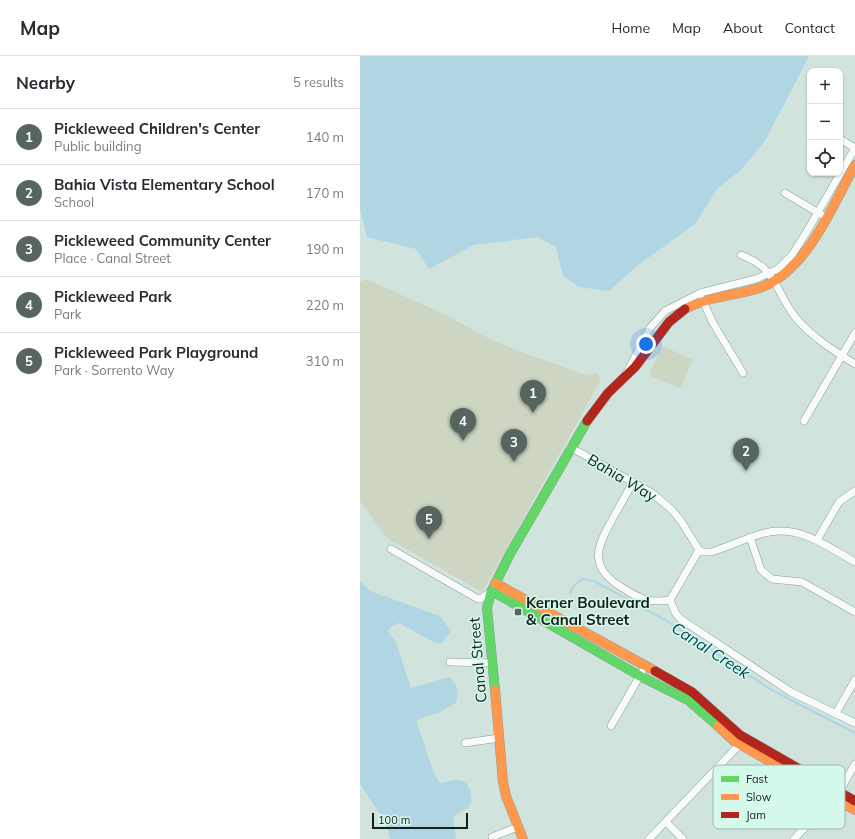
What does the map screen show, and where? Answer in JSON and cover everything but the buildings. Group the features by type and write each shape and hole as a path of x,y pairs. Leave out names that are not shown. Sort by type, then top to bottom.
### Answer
{"street":[{"path":"776,281 801,258 855,148 842,140"},
{"path":"743,372 713,323 701,297 756,279 778,268 792,254 822,215 855,164"},
{"path":"785,193 822,215"},
{"path":"740,255 755,260 769,273 776,281 795,316 807,330 855,364"},
{"name":"Canal Street","path":"523,839 504,787 487,605 494,587 511,550 570,447 602,401 626,374 636,367 658,334 675,315 701,297 763,286 776,281"},
{"path":"804,421 855,333"},
{"name":"Bahia Way","path":"570,447 652,493 672,510 699,550"},
{"path":"633,482 600,541 599,558 601,570 609,580 647,602 670,600"},
{"path":"817,540 839,502 855,491"},
{"path":"670,600 699,550 702,552 711,552 771,531 787,530 806,534 855,562"},
{"path":"750,538 762,570 772,579 802,582 855,612"},
{"path":"391,549 478,599 494,587"},
{"path":"494,587 692,692 743,742"},
{"path":"494,587 640,676 688,700 743,742 783,765"},
{"path":"670,600 676,614 682,620 791,692 855,723"},
{"path":"450,662 492,663"},
{"path":"611,726 645,667"},
{"path":"836,713 855,680"},
{"path":"465,743 499,738"},
{"path":"721,765 743,742"},
{"path":"845,780 855,764"},
{"path":"649,839 713,773"},
{"path":"845,798 855,801"},
{"path":"845,802 855,810"},
{"path":"666,822 683,839"},
{"path":"492,837 518,827"},
{"path":"794,839 804,829"}],"green space":[{"path":"368,280 448,316 482,335 518,351 586,375 596,372 601,380 482,592 387,538 360,501 360,282"},
{"path":"664,347 692,359 681,387 679,388 651,376 650,373 661,348"}],"water":[{"path":"360,56 809,56 766,139 743,168 717,189 695,224 638,265 609,291 579,287 563,276 556,247 538,237 474,245 429,269 416,249 367,237 360,209"},
{"path":"360,581 370,591 440,616 451,631 441,644 426,638 399,623 392,626 388,631 396,642 411,688 449,677 457,689 456,703 438,713 416,720 434,773 440,783 459,780 465,783 470,789 471,803 467,808 456,815 454,820 456,839 390,839 386,823 360,784"}],"waterway":[{"name":"Canal Creek","path":"570,593 574,586 582,579 594,581 667,621 770,689 855,733"}],"traffic: fast":[{"path":"495,690 487,608 491,592 510,554 587,421"},
{"path":"492,591 640,676 688,700 718,726"}],"traffic: slow":[{"path":"685,309 704,301 762,287 778,279 792,266 817,235 855,165"},
{"path":"495,583 655,671"},
{"path":"495,690 503,782 506,796 523,839"},
{"path":"718,726 734,741 776,765"},
{"path":"845,804 855,810"}],"traffic: jam":[{"path":"587,421 608,393 635,367 669,322 685,309"},
{"path":"655,671 692,692 740,735 792,765"},
{"path":"845,795 855,801"}],"place":[{"name":"Pickleweed Children's Center","path":"533,413"},
{"name":"Pickleweed Park","path":"463,441"},
{"name":"Pickleweed Community Center","path":"514,462"},
{"name":"Bahia Vista Elementary School","path":"746,471"},
{"name":"Pickleweed Park Playground","path":"429,539"},
{"name":"Kerner Boulevard & Canal Street","path":"518,612"}]}
